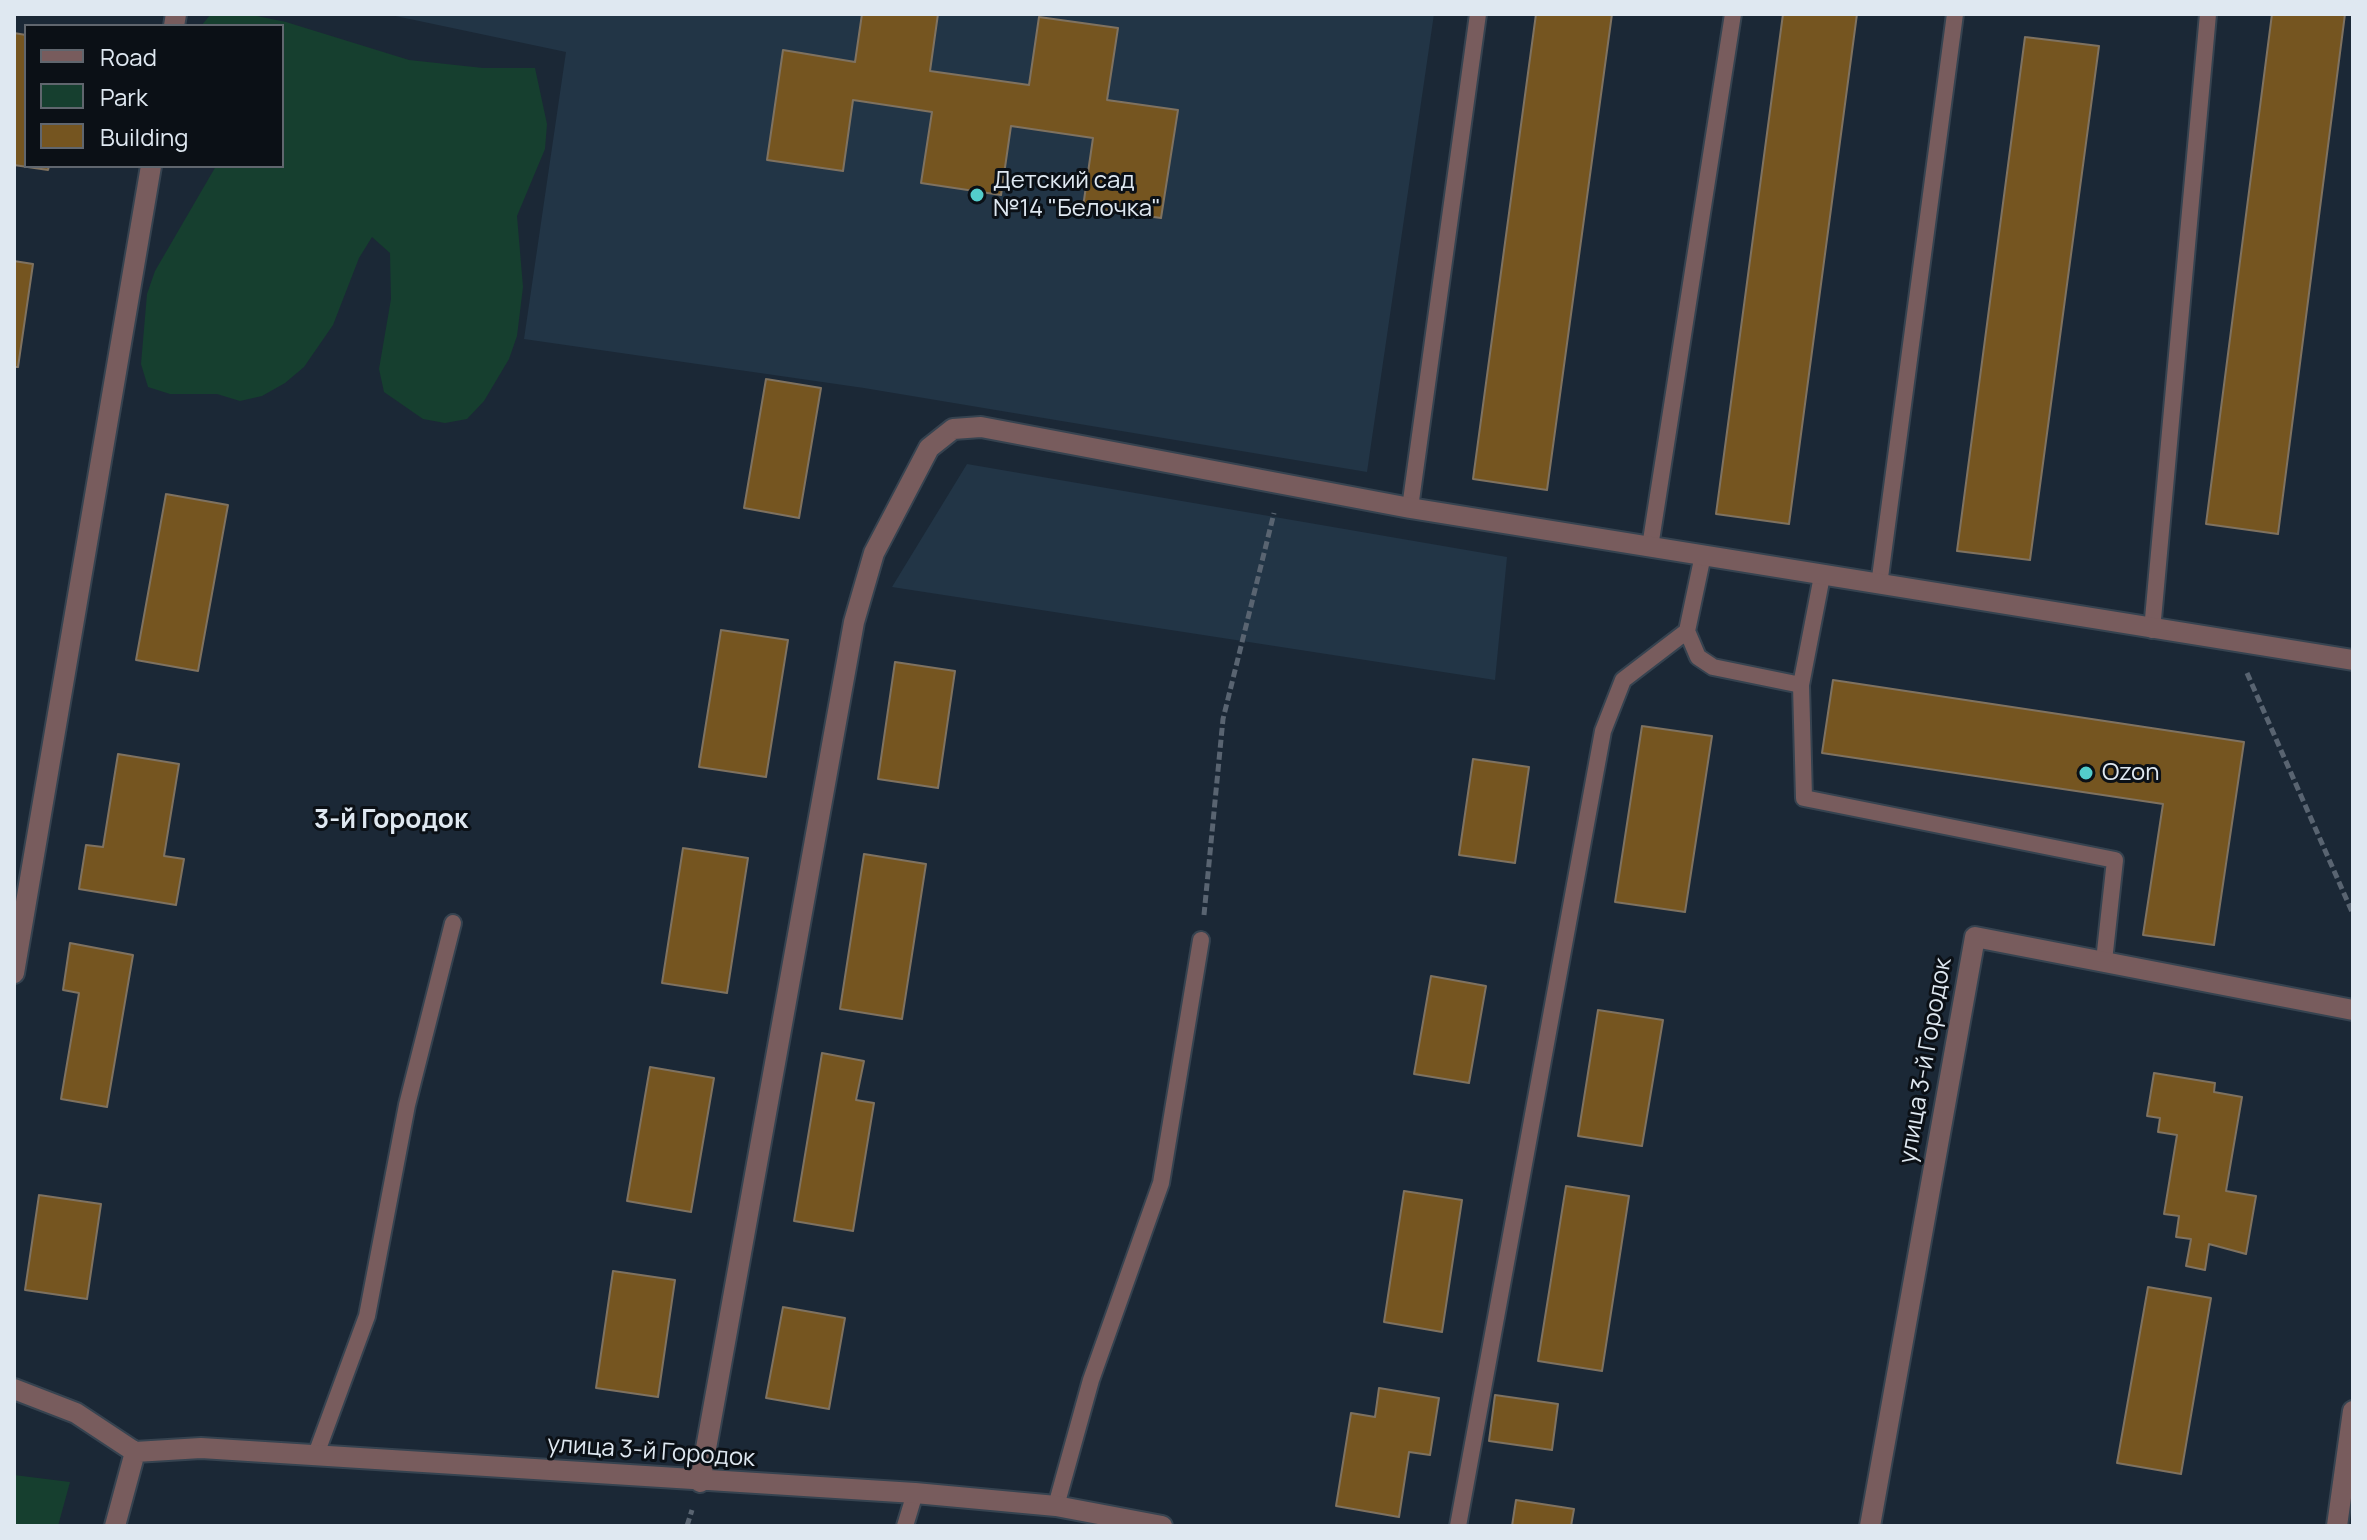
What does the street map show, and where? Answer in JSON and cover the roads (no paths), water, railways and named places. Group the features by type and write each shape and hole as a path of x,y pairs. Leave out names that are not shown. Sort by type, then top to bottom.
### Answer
{"street":[{"path":"14,973 151,168"},
{"path":"700,1482 854,622 874,553 929,448 953,429 981,427 1410,508 2234,644 2353,660"},
{"name":"улица 3-й Городок","path":"1870,1526 1975,937 2353,1010"},
{"path":"14,1389 76,1413 135,1452 115,1526"},
{"path":"2337,1526 2353,1411"},
{"name":"улица 3-й Городок","path":"135,1452 201,1448 700,1482 915,1493 1056,1506 1162,1526"}],"lane":[{"path":"1410,508 1478,14"},
{"path":"1650,547 1733,14"},
{"path":"1879,585 1955,14"},
{"path":"2152,630 2208,14"},
{"path":"1703,555 1687,631 1698,657 1713,667 1801,685"},
{"path":"1822,576 1801,685 1804,798 2115,860 2104,961"},
{"path":"1458,1526 1603,731 1623,680 1687,631"},
{"path":"315,1457 367,1316 407,1105 453,923"},
{"path":"1056,1506 1091,1380 1161,1183 1201,940"},
{"path":"905,1526 915,1493"}],"place":[{"name":"Детский сад №14 \"Белочка\"","path":"977,195"},
{"name":"Ozon","path":"2086,773"}],"district":[{"name":"3-й Городок","path":"391,821"}]}
